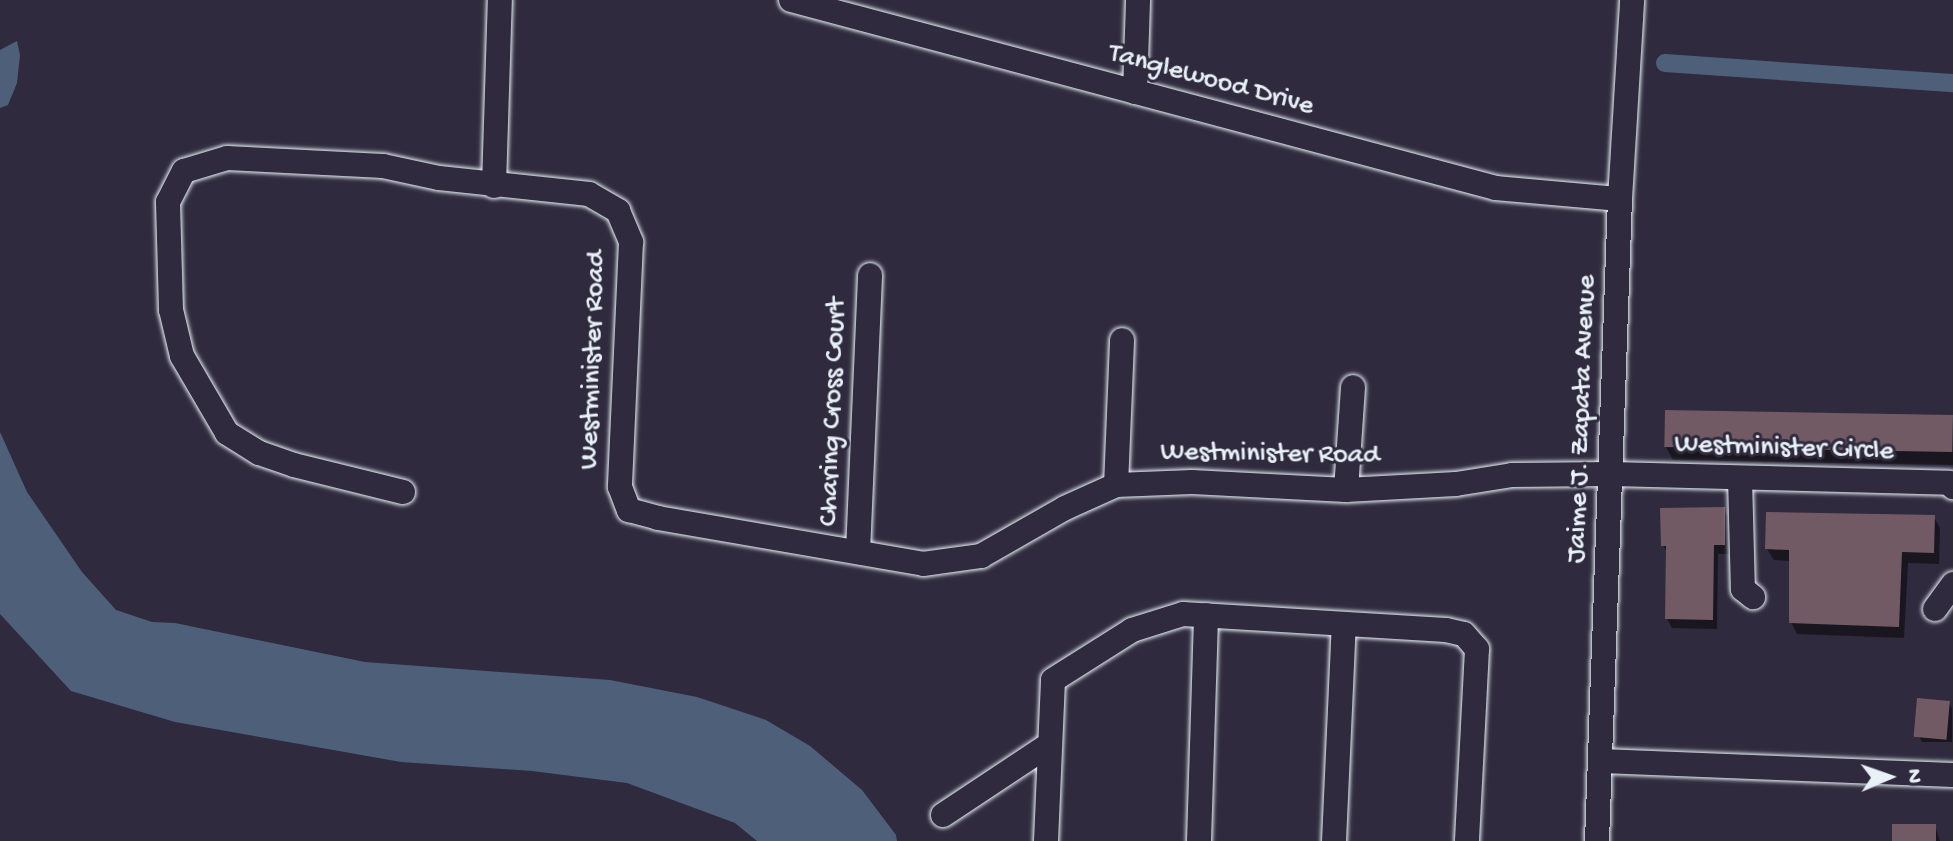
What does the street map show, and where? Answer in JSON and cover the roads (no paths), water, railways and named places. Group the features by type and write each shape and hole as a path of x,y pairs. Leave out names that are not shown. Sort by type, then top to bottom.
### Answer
{"street":[{"path":"494,186 500,0"},
{"name":"Tanglewood Drive","path":"791,0 1496,188 1620,199"},
{"path":"1135,92 1138,0"},
{"name":"Jaime J. Zapata Avenue","path":"1597,841 1620,199 1632,0"},
{"name":"Westminister Road","path":"403,492 294,465 259,453 227,433 182,356 171,310 168,202 184,171 227,158 383,166 494,186 589,194 618,211 631,242 620,487 629,510 923,564 981,556 1065,508 1116,485 1192,482 1346,490 1456,484 1512,475 1612,474"},
{"name":"Charing Cross Court","path":"858,552 870,275"},
{"path":"1116,485 1122,340"},
{"path":"1346,490 1353,387"},
{"name":"Westminister Circle","path":"1612,474 1949,483 1953,487"},
{"path":"1740,478 1743,589 1753,597"},
{"path":"1935,609 1953,584"},
{"path":"1046,841 1053,680 1132,630 1183,614 1446,630 1464,634 1477,649 1467,841"},
{"path":"1199,841 1206,615"},
{"path":"1334,841 1344,624"},
{"path":"943,815 1050,744"},
{"path":"1601,761 1953,775"}],"water":[{"path":"17,41 20,55 17,83 8,105 0,108 0,50"},
{"path":"0,432 27,492 82,572 116,610 152,622 175,623 365,662 610,680 697,697 766,720 810,746 862,790 896,835 897,841 757,841 735,823 627,783 532,771 401,762 175,722 71,691 0,614"}],"waterway":[{"path":"1665,63 1953,83"}]}
